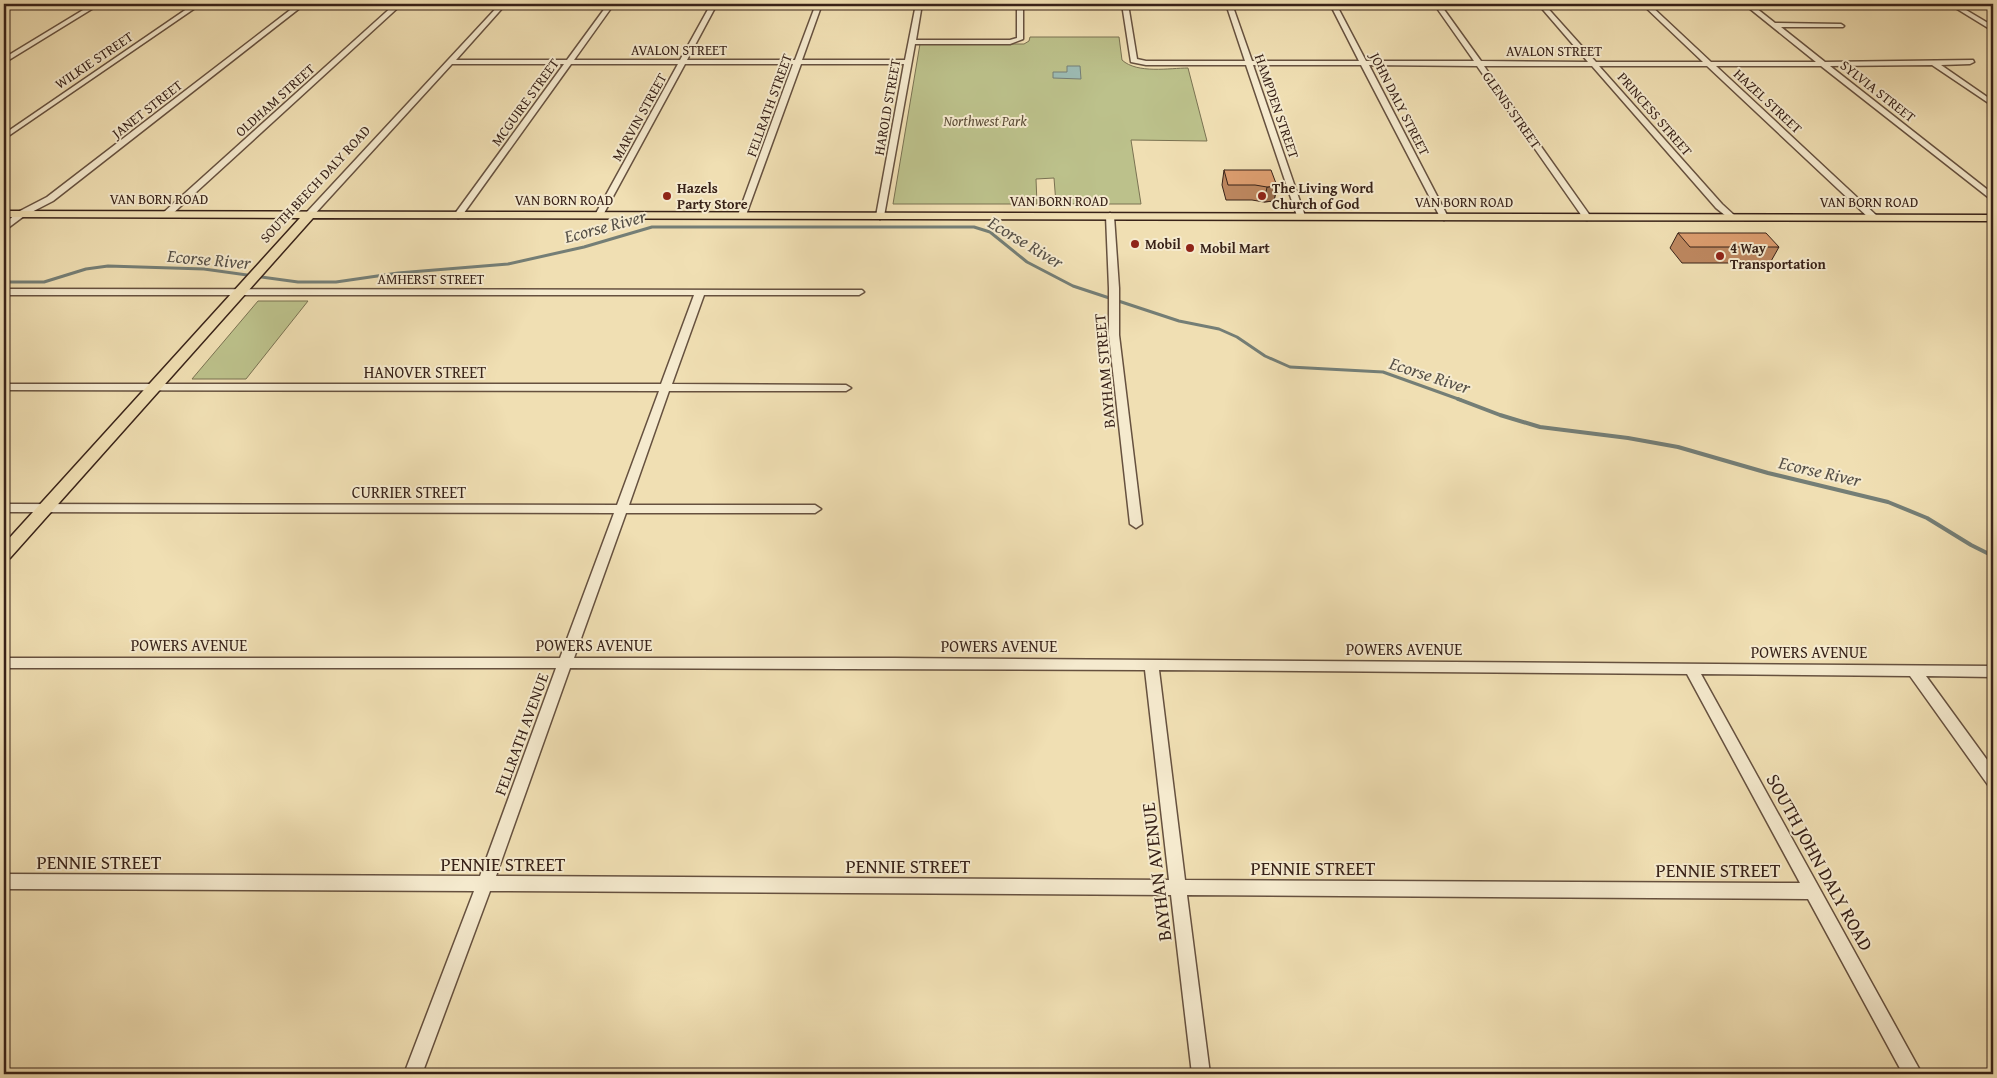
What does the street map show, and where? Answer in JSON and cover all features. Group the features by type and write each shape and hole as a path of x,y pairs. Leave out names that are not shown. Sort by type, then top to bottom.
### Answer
{"main road":[{"name":"VAN BORN ROAD","path":"4,214 1993,218"},
{"name":"SOUTH BEECH DALY ROAD","path":"4,554 309,215"}],"street":[{"path":"4,61 97,4"},
{"name":"WILKIE STREET","path":"4,138 198,4"},
{"name":"JANET STREET","path":"4,228 21,214 50,199 302,4"},
{"name":"OLDHAM STREET","path":"167,214 399,4"},
{"name":"SOUTH BEECH DALY ROAD","path":"309,215 503,4"},
{"name":"MCGUIRE STREET","path":"458,215 611,4"},
{"name":"MARVIN STREET","path":"599,215 714,4"},
{"name":"FELLRATH STREET","path":"742,215 819,4"},
{"name":"HAROLD STREET","path":"880,216 919,4"},
{"path":"912,42 1010,42 1020,39 1020,4"},
{"name":"AVALON STREET","path":"1125,4 1134,60 1146,63 1823,64 1970,62"},
{"name":"HAMPDEN STREET","path":"1229,4 1301,216"},
{"name":"JOHN DALY STREET","path":"1333,4 1444,217"},
{"name":"GLENIS STREET","path":"1437,4 1587,217"},
{"name":"PRINCESS STREET","path":"1541,4 1731,217"},
{"name":"HAZEL STREET","path":"1645,4 1873,218"},
{"name":"SYLVIA STREET","path":"1747,4 1993,198"},
{"path":"1952,4 1993,29"},
{"path":"1774,25 1842,26"},
{"name":"AVALON STREET","path":"450,62 908,62"},
{"path":"1933,62 1993,104"},
{"name":"BAYHAM STREET","path":"1110,216 1114,288 1112,294 1115,309 1114,335 1136,524"},
{"name":"AMHERST STREET","path":"4,292 859,292"},
{"name":"FELLRATH AVENUE","path":"413,1074 485,884 700,292"},
{"name":"HANOVER STREET","path":"4,388 846,388"},
{"name":"CURRIER STREET","path":"4,508 815,509"},
{"name":"POWERS AVENUE","path":"4,663 1151,665 1993,670"},
{"name":"BAYHAN AVENUE","path":"1151,665 1201,1074"},
{"name":"SOUTH JOHN DALY ROAD","path":"1691,669 1913,1074"},
{"path":"1914,670 1993,780"},
{"name":"PENNIE STREET","path":"4,881 1813,890"}],"green space":[{"name":"Northwest Park","path":"1030,37 1119,37 1122,60 1128,64 1145,69 1188,68 1207,141 1131,140 1141,204 1056,204 1054,178 1036,179 1037,204 893,204 920,44 1024,44 1029,41"},
{"path":"258,301 308,301 246,379 192,379"}],"water":[{"path":"1067,66 1080,66 1081,79 1053,78 1053,72 1067,72"}],"building":[{"path":"1224,170 1271,170 1277,186 1228,185"},
{"path":"1678,233 1766,233 1779,247 1690,247"}],"waterway":[{"name":"Ecorse River","path":"4,282 44,282 86,269 108,266 204,269 298,282 336,282 398,273 508,264 584,247 652,227 974,227 990,232 1027,262 1073,286 1179,321 1219,329 1237,337 1265,356 1290,367 1383,372 1461,400"},
{"name":"Ecorse River","path":"1458,399 1500,415 1540,427 1628,438 1678,447 1768,473 1888,502 1927,518 1993,556"}],"place":[{"name":"Hazels Party Store","path":"667,196"},
{"name":"The Living Word Church of God","path":"1262,196"},
{"name":"Mobil","path":"1135,244"},
{"name":"Mobil Mart","path":"1190,248"},
{"name":"4 Way Transportation","path":"1720,256"}]}
